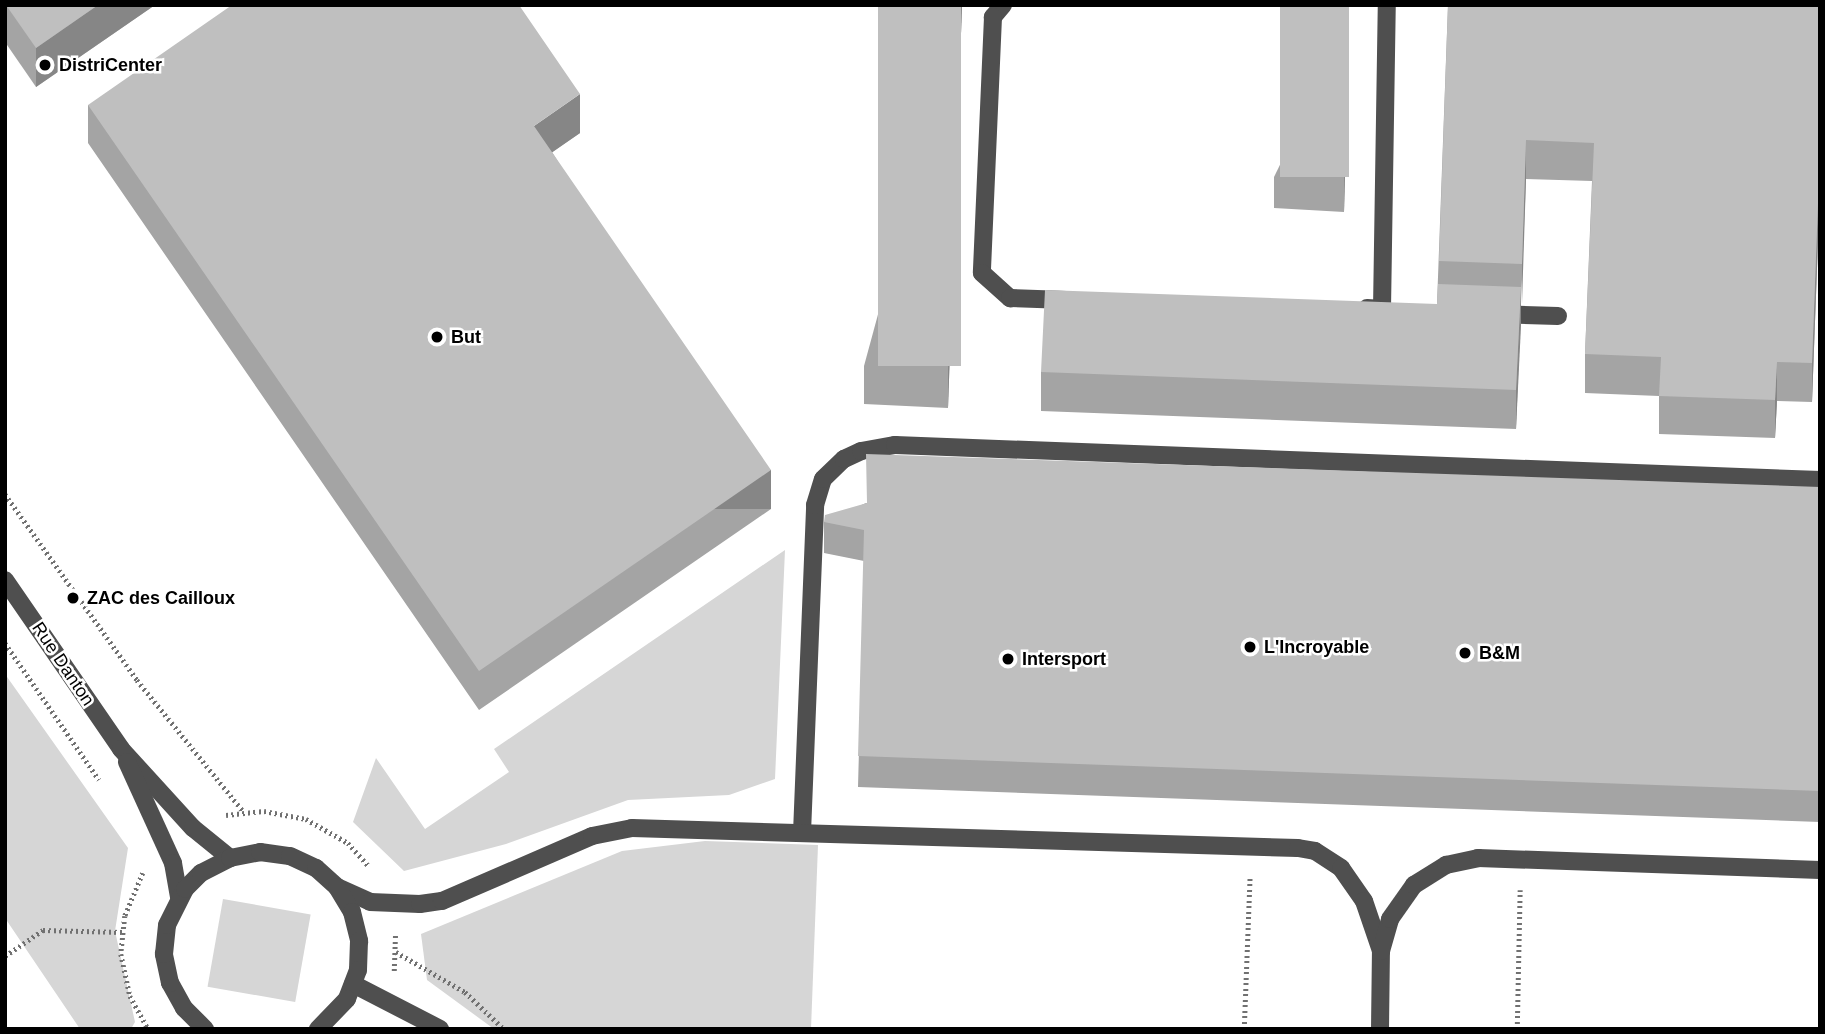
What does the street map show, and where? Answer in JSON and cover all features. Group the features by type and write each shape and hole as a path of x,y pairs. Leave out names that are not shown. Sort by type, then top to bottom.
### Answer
{"street":[{"path":"1003,5 993,17 982,273 1010,298 1079,300"},
{"path":"1354,308 1388,309 1387,5"},
{"path":"1477,313 1558,316"},
{"path":"802,833 815,505 823,479 844,459 861,451 895,445 1820,480"},
{"name":"Rue Danton","path":"5,580 121,749 193,828 230,858"},
{"name":"Rue Danton","path":"121,749 173,863 179,898"},
{"path":"205,1029 180,1002 166,969 165,940 172,911 179,898 201,873 230,858 260,852 290,856 316,869 337,887 370,902 420,904 462,894 569,845 611,830 802,833 1315,851 1341,868 1364,901 1381,951"},
{"path":"1380,1029 1381,951 1390,919 1401,900 1429,874 1460,860 1820,870"},
{"path":"318,1029 337,1012 353,984 359,956 357,926 337,887"},
{"path":"353,984 440,1029"}],"path":[{"path":"5,494 137,680 244,812"},
{"path":"5,643 104,788"},
{"path":"1244,1029 1251,847"},
{"path":"1517,1029 1521,860"},
{"path":"5,956 43,930 122,932"},
{"path":"396,952 465,992 504,1029"},
{"path":"124,976 130,996 148,1029"}],"shaded area":[{"path":"785,550 775,779 729,795 628,800 506,844 404,871 353,822 376,758 425,829 509,772 494,749"},
{"path":"5,674 128,848 115,931 135,1022 131,1029 80,1029 5,918"},
{"path":"705,841 818,845 811,1029 494,1029 427,980 421,934 622,851"},
{"path":"223,899 311,914 295,1002 208,987"}],"building":[{"path":"6,5 98,5 36,48"},
{"name":"But","path":"232,5 519,5 580,94 534,126 771,470 479,671 88,105"},
{"path":"878,5 961,5 961,366 878,366"},
{"path":"1280,5 1349,5 1349,177 1280,177"},
{"path":"1448,5 1820,5 1820,150 1812,363 1777,362 1775,400 1659,396 1661,357 1585,354 1594,143 1526,140 1522,264 1439,261"},
{"path":"1438,284 1521,287 1516,390 1041,372 1045,290 1437,304"},
{"path":"866,454 1820,487 1820,791 858,756 864,530 824,522 825,515 867,503"}],"place":[{"name":"DistriCenter","path":"45,65"},
{"name":"But","path":"437,337"},
{"name":"ZAC des Cailloux","path":"73,598"},
{"name":"L'Incroyable","path":"1250,647"},
{"name":"B&M","path":"1465,653"},
{"name":"Intersport","path":"1008,659"}]}
